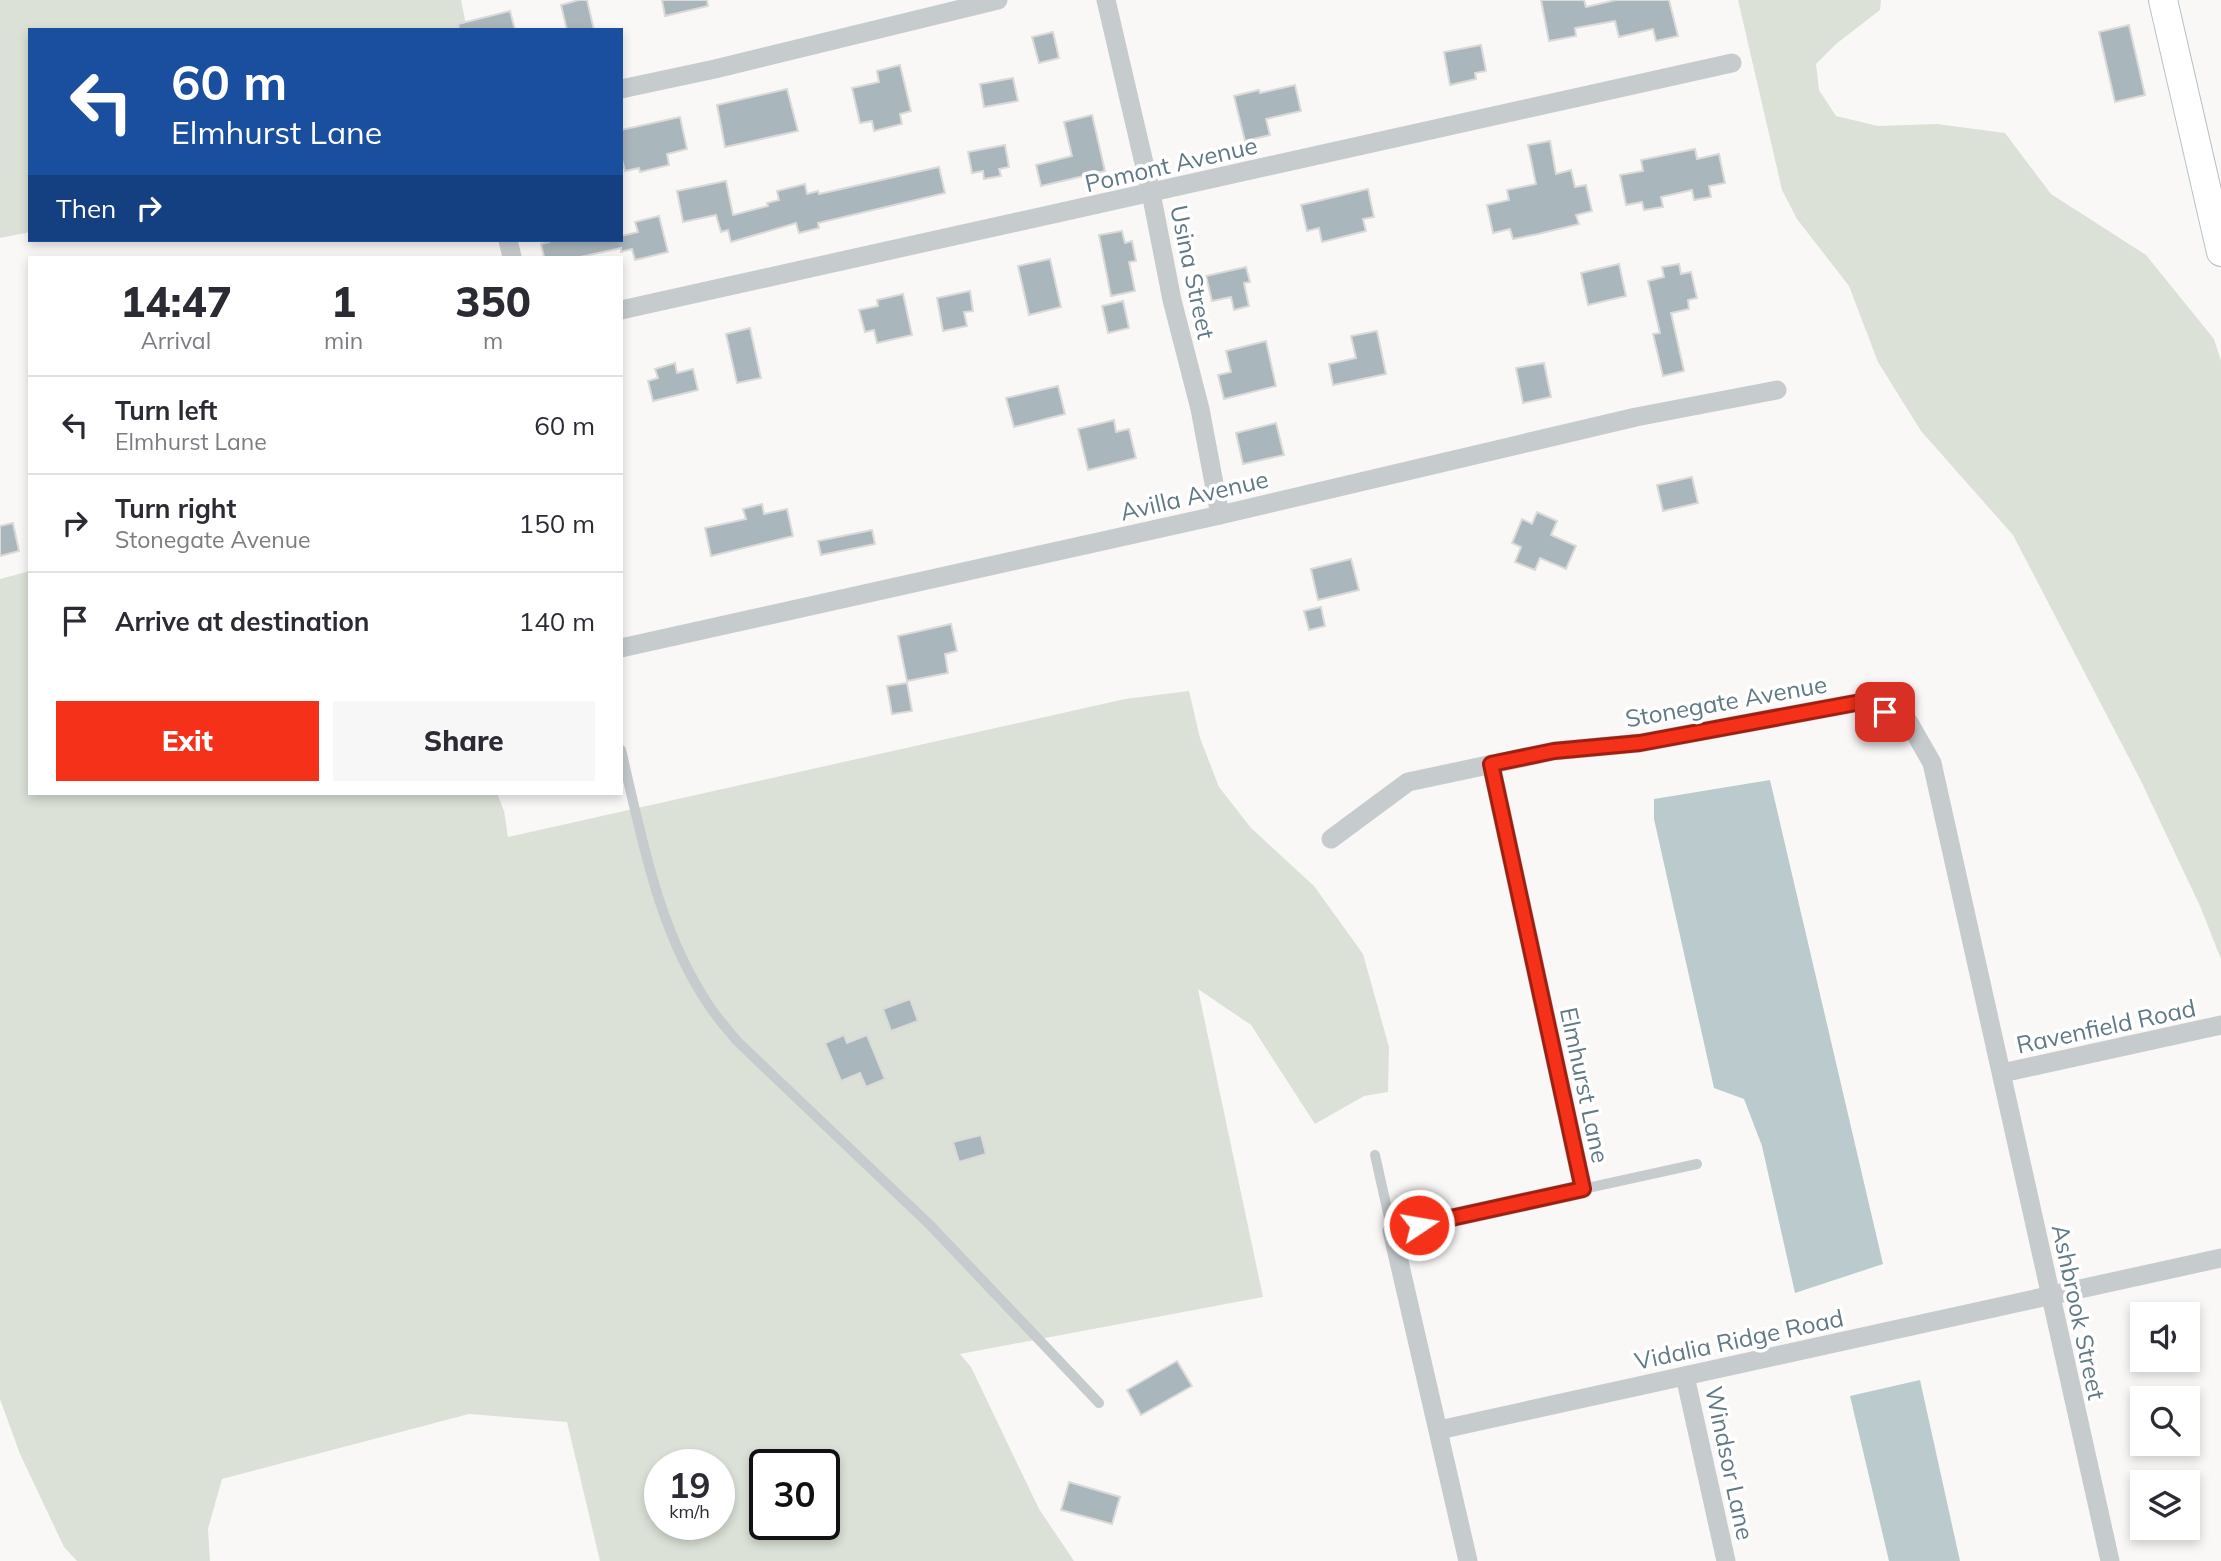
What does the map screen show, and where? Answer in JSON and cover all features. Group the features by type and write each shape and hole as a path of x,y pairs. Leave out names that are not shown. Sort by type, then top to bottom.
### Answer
{"street":[{"path":"623,89 998,0"},
{"name":"Usina Street","path":"1106,0 1151,193 1172,300 1200,409 1220,515"},
{"path":"2163,0 2221,252"},
{"name":"Pomont Avenue","path":"623,310 1732,63"},
{"name":"Avilla Avenue","path":"623,648 1220,515 1636,417 1777,390"},
{"name":"Stonegate Avenue","path":"1331,839 1408,782 1554,751 1640,743 1861,702 1908,721 1932,762 2002,1073"},
{"name":"Elmhurst Lane","path":"1392,1231 1583,1189 1491,764"},
{"name":"Ravenfield Road","path":"2002,1073 2221,1025"},
{"name":"Ashbrook Street","path":"2002,1073 2110,1561"},
{"path":"1392,1231 1468,1561"},
{"name":"Vidalia Ridge Road","path":"1439,1430 2221,1258"},
{"name":"Windsor Lane","path":"1685,1377 1726,1561"}],"lane":[{"path":"623,759 649,871 662,909 689,972 710,1008 737,1041 930,1226 1099,1403"},
{"path":"1374,1155 1392,1231"},
{"path":"1583,1189 1697,1164"}],"shaded area":[{"path":"0,0 461,0 467,28 28,28 28,232 0,238"},
{"path":"1738,0 1881,0 1880,10 1836,44 1816,64 1819,90 1836,116 1878,126 1937,124 2005,133 2051,194 2146,255 2214,339 2221,361 2221,959 2200,906 2140,779 2013,535 1921,431 1878,362 1849,286 1797,219 1782,190"},
{"path":"28,572 28,795 498,795 504,811 508,837 1125,699 1189,691 1200,738 1219,787 1251,828 1314,886 1363,954 1389,1047 1388,1092 1364,1096 1315,1124 1251,1025 1198,989 1263,1297 960,1354 971,1367 1039,1509 1074,1561 600,1561 567,1422 469,1414 222,1479 208,1529 210,1561 77,1561 64,1547 20,1454 0,1399 0,579"},
{"path":"1770,780 1883,1264 1795,1293 1762,1146 1744,1099 1714,1088 1654,819 1654,799"},
{"path":"1920,1380 1960,1561 1889,1561 1850,1396"}],"building":[{"path":"587,0 594,28 567,28 561,5"},
{"path":"662,0 707,0 708,6 665,16"},
{"path":"1541,0 1584,0 1586,7 1616,0 1669,0 1678,36 1656,41 1653,29 1619,37 1615,21 1575,28 1576,36 1549,41"},
{"path":"510,11 514,28 459,28 458,24"},
{"path":"2129,25 2145,95 2115,102 2099,32"},
{"path":"1053,32 1059,58 1039,63 1032,37"},
{"path":"1481,45 1486,71 1475,73 1476,79 1450,85 1444,52"},
{"path":"900,65 911,111 900,114 902,124 874,131 872,121 860,123 852,88 879,82 877,71"},
{"path":"1013,78 1018,101 984,107 980,84"},
{"path":"1295,85 1301,111 1266,119 1270,135 1245,141 1234,96"},
{"path":"787,89 798,131 725,147 717,105"},
{"path":"1092,115 1105,171 1041,186 1036,165 1072,156 1064,122"},
{"path":"680,117 687,149 667,154 669,165 640,172 639,168 625,171 623,130"},
{"path":"1550,141 1556,174 1571,170 1575,187 1586,185 1592,211 1576,215 1579,224 1538,234 1513,239 1510,229 1493,233 1487,205 1509,200 1507,190 1536,184 1528,145"},
{"path":"1005,145 1009,167 999,169 1001,176 984,179 983,171 972,173 968,152"},
{"path":"1695,149 1697,159 1719,154 1725,183 1709,186 1711,197 1694,200 1692,190 1661,197 1663,207 1644,210 1642,202 1626,205 1620,175 1643,171 1641,160"},
{"path":"939,167 945,193 818,223 819,228 799,233 796,223 731,242 728,230 721,232 716,215 683,222 677,191 726,181 733,215 768,206 767,203 779,200 777,191 805,184 807,194 818,191 819,194"},
{"path":"1368,189 1374,217 1363,219 1366,231 1322,242 1319,228 1307,231 1301,205"},
{"path":"659,216 668,252 635,260 632,249 621,252 621,248 585,256 544,256 541,244 549,242 623,242 623,236 638,232 635,222"},
{"path":"1122,231 1125,243 1132,241 1136,261 1129,262 1135,291 1111,296 1099,235"},
{"path":"1050,259 1061,307 1029,315 1018,266"},
{"path":"1619,264 1626,296 1588,305 1581,273"},
{"path":"1679,264 1681,274 1691,272 1697,298 1688,300 1689,309 1671,313 1684,371 1663,376 1653,334 1660,333 1648,281 1664,277 1662,267"},
{"path":"1246,267 1250,282 1244,283 1249,306 1234,310 1231,297 1212,301 1206,276"},
{"path":"970,291 973,311 964,312 967,326 943,331 937,298"},
{"path":"903,294 912,335 877,343 874,330 865,332 859,310 878,306 877,300"},
{"path":"1123,301 1129,328 1108,333 1102,306"},
{"path":"750,328 761,378 737,383 726,334"},
{"path":"1377,331 1386,374 1333,385 1329,364 1356,358 1351,336"},
{"path":"1266,341 1276,386 1224,399 1218,375 1231,372 1226,351"},
{"path":"675,363 677,373 693,369 698,390 653,401 648,381 658,378 655,369"},
{"path":"1544,363 1551,397 1523,403 1516,368"},
{"path":"1058,386 1065,414 1014,427 1006,398"},
{"path":"1114,420 1116,432 1129,429 1136,458 1088,470 1078,429"},
{"path":"1276,423 1284,455 1243,464 1236,433"},
{"path":"1692,477 1698,503 1663,511 1657,485"},
{"path":"762,504 764,514 787,509 793,536 711,556 705,528 746,519 743,509"},
{"path":"1537,512 1557,521 1551,535 1576,546 1566,569 1540,558 1535,570 1515,562 1521,547 1512,543 1522,519 1532,524"},
{"path":"13,523 19,551 0,556 0,526"},
{"path":"872,530 875,544 821,555 818,541"},
{"path":"1351,559 1359,590 1318,600 1311,569"},
{"path":"1321,607 1325,626 1309,630 1304,611"},
{"path":"951,624 957,651 945,654 948,673 907,681 898,636"},
{"path":"907,683 912,711 892,714 887,686"},
{"path":"910,999 918,1021 891,1031 883,1009"},
{"path":"844,1035 847,1043 867,1035 885,1079 866,1087 860,1073 841,1081 825,1043"},
{"path":"981,1135 986,1154 959,1162 953,1142"},
{"path":"1177,1361 1192,1386 1141,1415 1127,1390"},
{"path":"1069,1482 1120,1497 1112,1524 1061,1510"}],"route":[{"path":"1419,1225 1583,1189 1491,764 1554,751 1640,743 1861,702 1885,712"}]}
